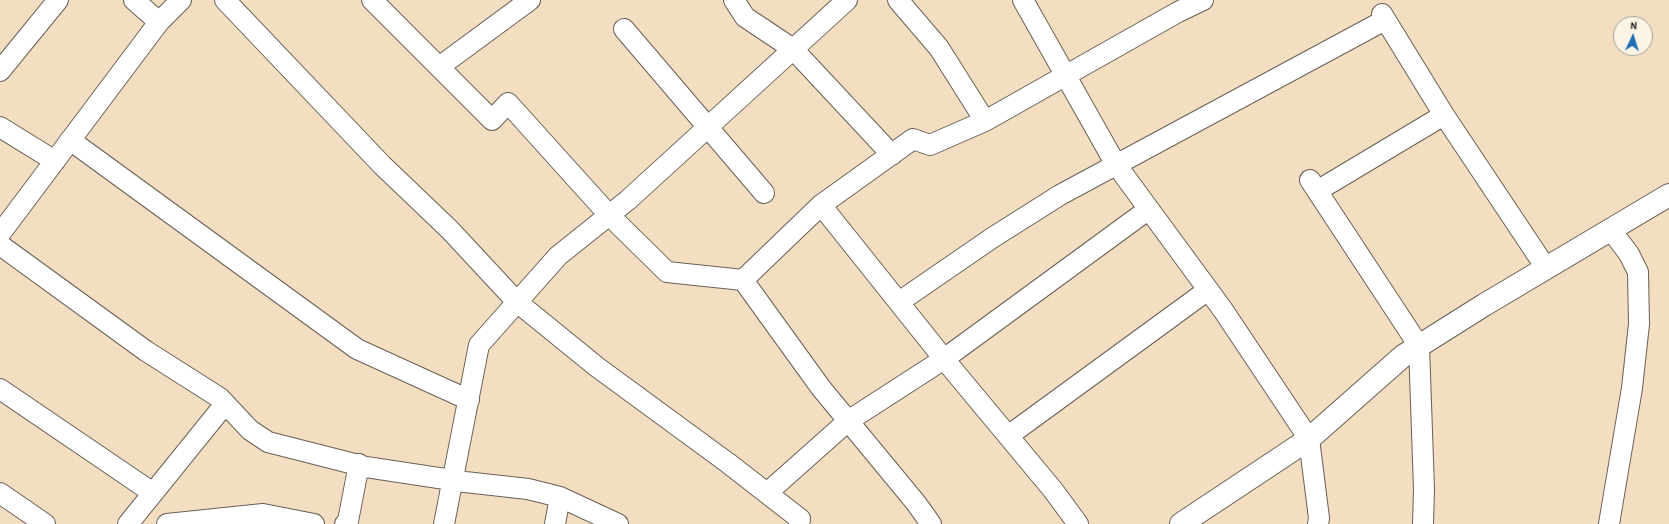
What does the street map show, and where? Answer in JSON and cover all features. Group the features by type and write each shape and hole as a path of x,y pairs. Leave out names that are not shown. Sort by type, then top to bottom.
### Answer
{"street":[{"path":"0,71 58,0"},
{"path":"134,0 159,22"},
{"path":"0,234 159,22 181,0"},
{"path":"225,0 382,165 450,230 517,302 597,367 767,493 800,519 799,524"},
{"path":"372,0 492,120 508,103 609,215 667,272 744,280 821,388 916,503 931,524"},
{"path":"439,67 530,0"},
{"path":"734,0 745,17 793,49 892,155"},
{"path":"444,524 480,345 558,256 628,200 847,0"},
{"path":"898,0 939,48 985,121"},
{"path":"1023,0 1116,165 1208,290 1309,439 1319,518 1318,524"},
{"path":"744,280 821,205 913,139 930,145 985,121 1066,74 1176,6 1203,0"},
{"path":"899,302 992,238 1060,196 1384,17 1444,115 1546,268"},
{"path":"624,29 764,193"},
{"path":"1423,524 1424,489 1419,346 1314,185 1444,115"},
{"path":"0,127 55,161"},
{"path":"70,140 357,348 469,400"},
{"path":"1181,524 1309,439 1403,356 1546,268 1669,195"},
{"path":"821,205 944,359 1053,490 1078,524"},
{"path":"767,493 848,421 944,359 1149,209"},
{"path":"1609,524 1632,388 1639,324 1638,272 1629,254 1611,230"},
{"path":"0,244 146,351 220,398 250,430 268,442 359,464 453,480 528,489 560,497 615,523"},
{"path":"1008,436 1208,290"},
{"path":"0,389 153,494"},
{"path":"128,524 225,404"},
{"path":"345,524 348,521 359,464"},
{"path":"0,493 45,524"},
{"path":"555,524 560,497"},
{"path":"166,524 263,514 314,524"}]}
